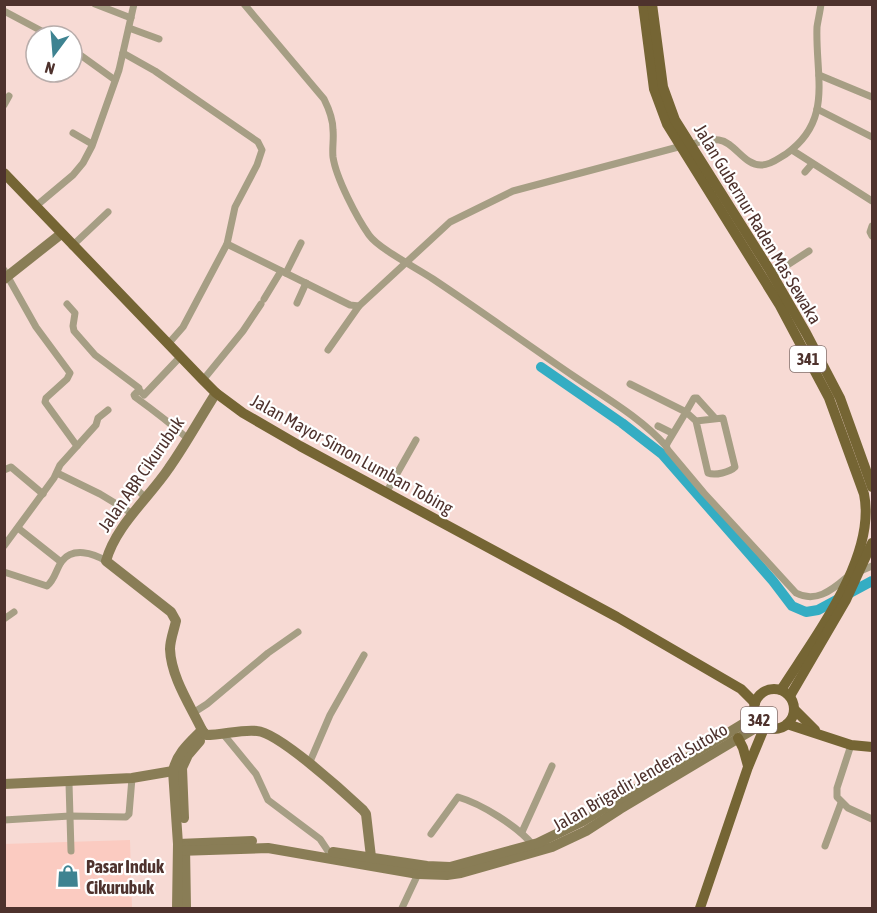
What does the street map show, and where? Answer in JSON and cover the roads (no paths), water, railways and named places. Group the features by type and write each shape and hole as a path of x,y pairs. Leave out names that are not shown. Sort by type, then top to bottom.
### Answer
{"main road":[{"name":"Jalan Gubernur Raden Mas Sewaka","path":"643,4 650,22"},
{"name":"Jalan Gubernur Raden Mas Sewaka","path":"652,4 650,22 654,89 667,123 687,145"},
{"name":"341","path":"687,145 752,250 829,398 864,494 867,518 856,575"},
{"name":"Jalan Mayor Simon Lumban Tobing","path":"4,173 203,380 243,413 617,617 741,688 755,703"},
{"name":"Jalan Gubernur Raden Mas Sewaka","path":"752,250 772,275 840,398 873,487"},
{"name":"341","path":"786,693 829,624 873,543"},
{"name":"341","path":"829,624 832,611 844,596"},
{"name":"Jalan Mayor Simon Lumban Tobing","path":"741,688 764,691"},
{"name":"342","path":"773,689 786,693 794,709 792,717 782,726 761,722 755,703 764,691 773,689"},
{"path":"794,709 818,733"},
{"path":"700,909 757,746 761,722"},
{"path":"757,746 782,726 818,733 851,745 873,747"},
{"path":"738,738 748,767"}],"street":[{"path":"95,4 131,18"},
{"path":"36,206 73,176 93,144 123,53 134,4"},
{"path":"244,4 324,99 330,112 333,128 335,166 371,238 650,429 704,493 796,593 806,598 815,597 873,566"},
{"path":"328,350 359,306 450,222 513,191 687,145 718,140 726,142 752,162 763,165 776,161 792,150 809,131 817,116 819,75 817,27 821,4"},
{"path":"4,11 28,24"},
{"path":"129,28 159,39"},
{"path":"123,53 154,71 248,135 258,142 262,150 257,165 234,207 226,244 183,327 169,343"},
{"path":"84,58 115,80"},
{"path":"819,75 873,97"},
{"path":"4,105 9,96"},
{"path":"818,109 873,137"},
{"path":"73,133 93,144"},
{"path":"792,150 873,201"},
{"path":"805,172 812,164"},
{"path":"72,246 108,212"},
{"path":"873,226 870,232 873,236"},
{"path":"61,234 6,275 36,327 70,373 68,379 46,398 45,402 77,446"},
{"path":"203,380 243,331 301,243"},
{"path":"226,244 350,305 359,306"},
{"path":"772,275 809,251"},
{"path":"297,303 306,283"},
{"path":"67,304 75,313 74,331 95,354 146,395 181,356"},
{"path":"630,384 686,412 696,421 708,473 713,475 732,470 735,467 723,418 696,421"},
{"path":"139,390 134,395 135,397 147,408 159,413 187,438"},
{"name":"Jalan ABR Cikurubuk","path":"204,733 177,676 171,654 170,646 176,621 171,612 106,561 112,545 169,468 216,393"},
{"path":"666,446 694,398 697,398 715,418"},
{"path":"4,546 57,473 60,465 96,425 98,418 108,410"},
{"path":"658,426 672,433"},
{"path":"386,493 416,440"},
{"path":"4,470 11,467 42,494"},
{"path":"57,473 100,494 133,514"},
{"path":"132,485 146,498"},
{"path":"18,528 61,562"},
{"path":"5,575 47,586 51,584 61,562 71,554 89,553 106,561"},
{"path":"4,619 15,612"},
{"path":"193,713 298,632"},
{"path":"309,764 330,715 364,655"},
{"path":"224,735 256,774 268,800 320,839 334,854 450,867 494,860 585,826 761,722"},
{"name":"Jalan Brigadir Jenderal Sutoko","path":"181,847 268,848 334,854 418,874 447,875 494,860 552,847 738,738 761,722"},
{"path":"186,909 173,771 184,748 204,733 224,735 258,730 277,740 363,810 367,822 371,857"},
{"path":"177,909 181,847 182,768 204,733"},
{"path":"851,745 837,788 837,797 841,803 873,819"},
{"path":"522,832 552,766"},
{"path":"4,784 69,783 132,778 173,771"},
{"path":"4,820 70,816 128,816 132,778"},
{"path":"69,783 71,851"},
{"path":"431,834 458,797 503,819 522,832 533,844"},
{"path":"825,846 841,803"},
{"path":"402,909 418,874"}],"waterway":[{"path":"541,367 622,423 662,454 773,581 792,606 806,612 818,610 872,581"}],"place":[{"name":"Pasar Induk Cikurubuk","path":"68,876"}]}
